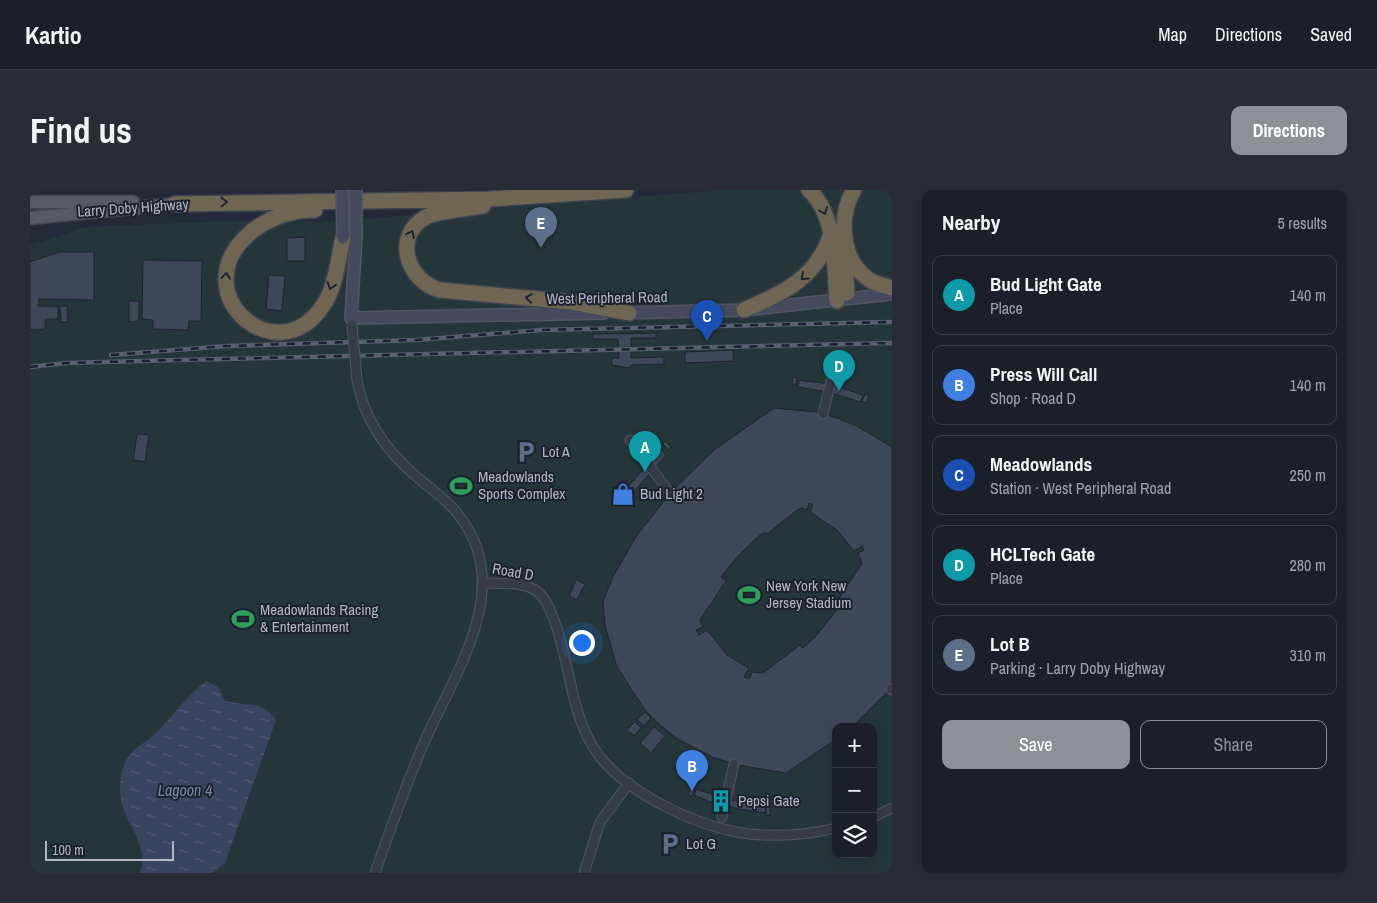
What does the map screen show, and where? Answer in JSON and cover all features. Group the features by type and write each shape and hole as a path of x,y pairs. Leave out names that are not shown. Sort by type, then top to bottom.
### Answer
{"highway":[{"name":"Larry Doby Highway","path":"175,204 381,202 521,198 626,190"},
{"path":"809,190 824,209 844,255 842,300"},
{"path":"744,310 786,291 800,281 818,262 837,237 854,190"},
{"path":"521,198 460,211 434,214 424,218 413,228 408,240 406,252 412,271 425,284 440,290 570,302 629,312"},
{"path":"349,238 325,303 317,314 298,328 286,332 261,330 244,319 232,304 226,286 228,262 238,246 254,230 282,215 293,212 328,210 381,202"},
{"path":"837,237 860,272 875,283 892,288"}],"main road":[{"path":"30,202 175,204"},
{"name":"Larry Doby Highway","path":"30,218 175,204"}],"street":[{"name":"Road D","path":"342,190 349,238 351,322 357,380 366,409 382,441 403,465 450,505 464,523 477,549 483,583 522,586 535,590 543,597 558,633 576,707 584,729 600,758 629,783 656,801 682,814 729,830 748,834 786,835 832,829"},
{"path":"349,238 356,190"},
{"name":"West Peripheral Road","path":"351,322 629,312 744,310 892,294"},
{"path":"823,414 834,369"},
{"path":"630,440 670,493"},
{"path":"375,873 416,762 472,640 482,604 483,583"},
{"path":"722,817 734,764"},
{"path":"584,873 600,822 629,783"},
{"path":"877,815 892,808"}],"shaded area":[{"name":"Meadowlands Sports Complex","path":"722,190 892,190 892,873 30,873 30,245 83,228 256,220 323,222"}],"water":[{"name":"Lagoon 4","path":"206,681 218,687 225,701 260,706 271,713 276,720 225,863 212,873 140,873 142,855 140,846 125,813 121,798 120,784 124,764 134,750 155,734"}],"building":[{"path":"305,237 305,261 287,261 287,238"},
{"path":"59,252 94,252 94,300 39,299 38,306 58,307 58,319 45,319 45,329 30,330 30,262"},
{"path":"143,260 202,261 201,321 189,321 188,330 153,329 153,320 142,319"},
{"path":"269,275 285,276 282,311 266,309"},
{"path":"129,301 139,301 139,321 129,322"},
{"path":"60,306 67,306 68,322 61,322"},
{"path":"656,333 656,338 631,338 631,358 664,357 664,364 632,365 629,368 612,365 612,358 619,358 618,339 593,339 593,334"},
{"path":"733,350 734,361 685,363 685,352"},
{"path":"793,377 797,378 796,385 792,385"},
{"path":"799,380 830,384 863,395 861,402 828,392 798,387"},
{"path":"865,394 869,396 866,403 862,401"},
{"name":"New York New Jersey Stadium","path":"774,408 817,412 837,418 857,426 892,447 892,687 856,723 832,723 832,742 786,773 737,765 712,757 676,738 645,710 617,667 605,626 603,601 614,575 637,535 672,491 714,450","holes":["809,503 813,505 810,512 837,530 854,551 862,546 864,550 858,553 862,563 836,603 840,606 816,636 803,648 800,645 763,673 752,672 749,679 744,677 749,668 727,655 707,630 699,635 696,630 703,627 700,620 726,581 721,577 738,556 761,534 765,532 767,534 801,508 807,510"]},
{"path":"137,434 149,435 145,462 133,460"},
{"path":"665,441 671,447 668,450 663,444"},
{"path":"661,449 666,455 631,495 625,490"},
{"name":"Bud Light 2","path":"621,490 628,495 625,498 619,494"},
{"path":"576,580 585,584 577,600 569,596"},
{"path":"645,712 651,718 644,726 637,720"},
{"path":"635,722 641,728 634,736 627,730"},
{"path":"654,727 665,736 651,753 640,743"},
{"path":"691,787 695,789 691,797 688,795"},
{"name":"Pepsi Gate","path":"696,789 730,800 766,805 765,813 710,802 694,795"},
{"path":"766,807 770,807 770,816 766,815"}],"railway":[{"path":"111,355 227,346 416,340 541,330 890,322"},
{"path":"30,367 66,363 891,343"}],"place":[{"name":"Lot B","path":"541,248"},
{"name":"Meadowlands","path":"707,341"},
{"name":"HCLTech Gate","path":"839,391"},
{"name":"Lot A","path":"526,452"},
{"name":"Bud Light Gate","path":"645,472"},
{"name":"Meadowlands Sports Complex","path":"461,486"},
{"name":"Bud Light 2","path":"623,494"},
{"name":"New York New Jersey Stadium","path":"749,595"},
{"name":"Meadowlands Racing & Entertainment","path":"243,619"},
{"name":"Press Will Call","path":"692,791"},
{"name":"Pepsi Gate","path":"721,801"},
{"name":"Lot G","path":"670,844"}]}
